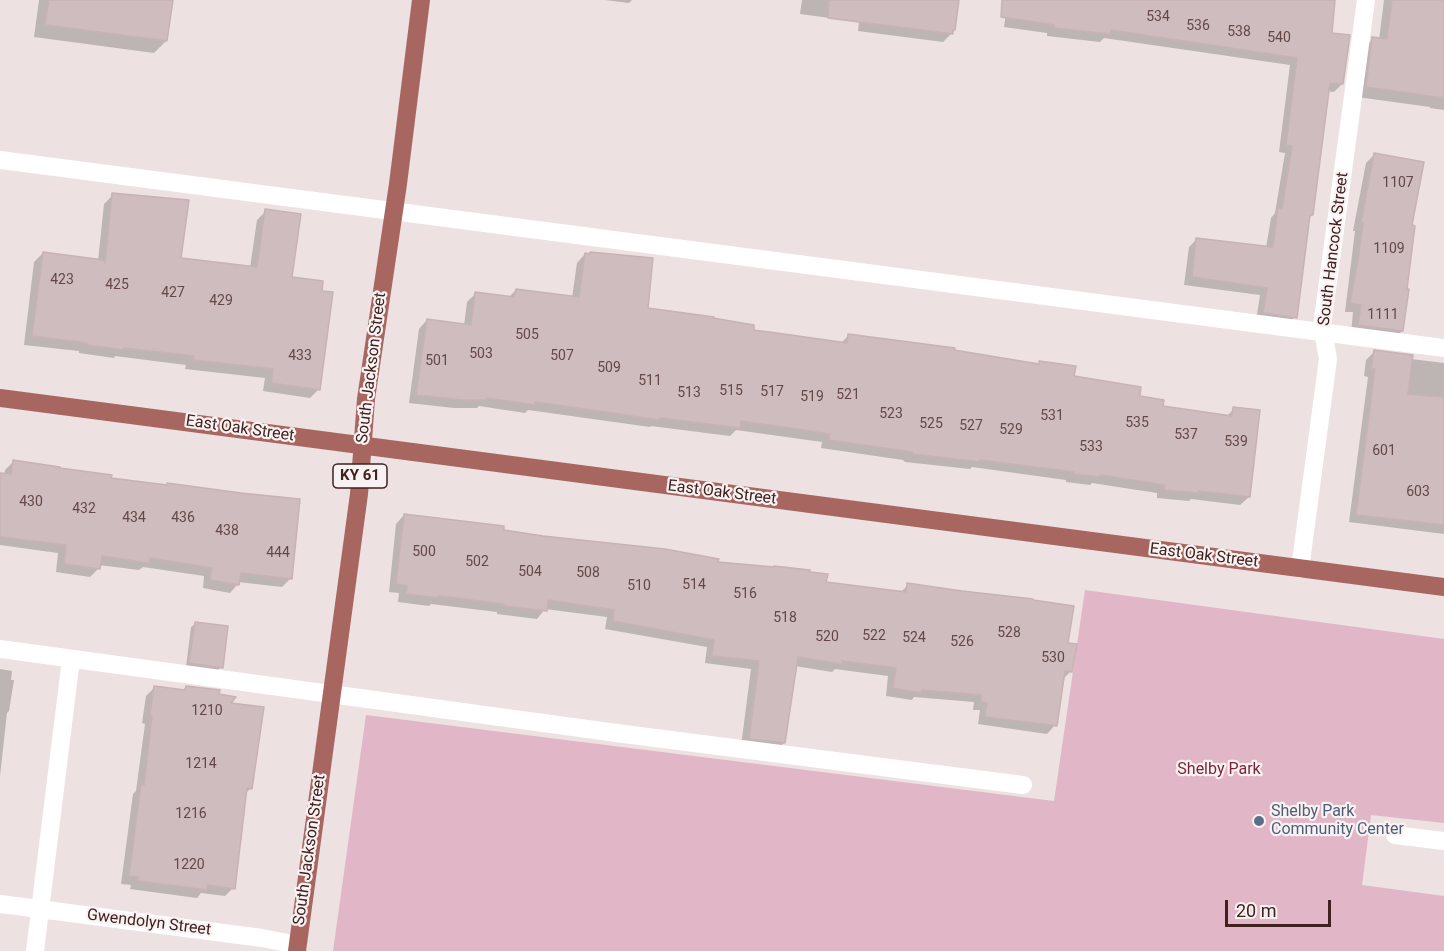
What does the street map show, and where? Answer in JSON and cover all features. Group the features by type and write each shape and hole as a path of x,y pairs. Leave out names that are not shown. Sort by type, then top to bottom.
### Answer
{"main road":[{"name":"South Jackson Street","path":"297,948 359,494 366,399 422,0"},
{"name":"East Oak Street","path":"0,398 1444,587"}],"street":[{"name":"South Hancock Street","path":"1300,568 1328,359 1322,326 1366,0"},
{"path":"0,160 1444,348"},
{"path":"0,649 1023,785"},
{"path":"35,951 71,659"},
{"path":"1395,835 1444,841"},
{"name":"Gwendolyn Street","path":"0,904 262,938 297,948"}],"green space":[{"name":"Shelby Park","path":"1085,590 1444,639 1444,823 1371,815 1362,885 1444,896 1444,951 333,951 366,715 1054,801"}],"building":[{"path":"49,0 173,0 167,41 45,25"},
{"path":"829,0 959,0 953,34 828,18"},
{"path":"1002,0 1335,0 1332,33 1350,35 1343,84 1330,83 1297,318 1263,313 1267,288 1192,277 1196,238 1273,247 1278,208 1282,209 1292,146 1286,145 1297,58 1111,30 1110,34 1054,28 1054,25 1001,17"},
{"path":"1392,0 1444,0 1444,98 1366,87 1372,37 1387,39"},
{"path":"1374,153 1424,162 1412,225 1415,226 1403,331 1358,325 1361,305 1350,303"},
{"path":"112,193 189,200 181,258 257,267 265,209 301,214 292,277 323,281 322,291 333,292 320,390 271,383 273,369 193,360 194,356 124,348 124,350 32,336 43,252 104,260 105,263"},
{"path":"590,252 653,258 648,308 754,325 754,330 847,343 848,334 955,348 954,350 1039,364 1039,361 1076,366 1074,376 1141,387 1140,396 1164,400 1163,406 1232,416 1233,407 1260,410 1250,497 1199,491 1199,493 1164,490 1165,485 1100,475 1100,477 1073,474 1074,472 980,460 980,462 913,454 912,452 829,440 830,434 741,421 740,428 660,418 660,420 535,402 535,405 487,398 487,400 463,400 416,395 427,319 471,325 475,292 514,297 516,289 579,297 585,253 590,254"},
{"path":"1374,350 1413,355 1408,394 1444,397 1444,525 1356,515 1375,369 1371,369"},
{"path":"13,460 112,475 111,478 300,499 292,579 241,573 239,585 210,580 212,568 150,558 149,563 102,556 100,569 64,564 66,545 0,537 0,473 11,474"},
{"path":"404,514 504,526 504,530 543,536 665,549 719,559 718,562 810,570 810,572 828,574 826,582 906,592 907,583 1074,606 1068,643 1077,644 1072,672 1065,671 1057,726 985,717 987,703 981,702 981,695 922,690 921,693 893,688 896,668 842,661 842,664 798,657 785,743 749,739 759,661 712,656 714,640 613,621 614,610 548,600 547,611 439,596 439,598 406,594 407,586 396,584"},
{"path":"195,622 228,626 223,668 189,663"},
{"path":"154,686 185,690 186,686 220,690 219,694 236,697 231,703 264,707 252,789 247,788 235,889 207,885 207,890 138,881 138,877 129,876 141,784 144,785"}],"place":[{"name":"Shelby Park Community Center","path":"1259,821"}]}
